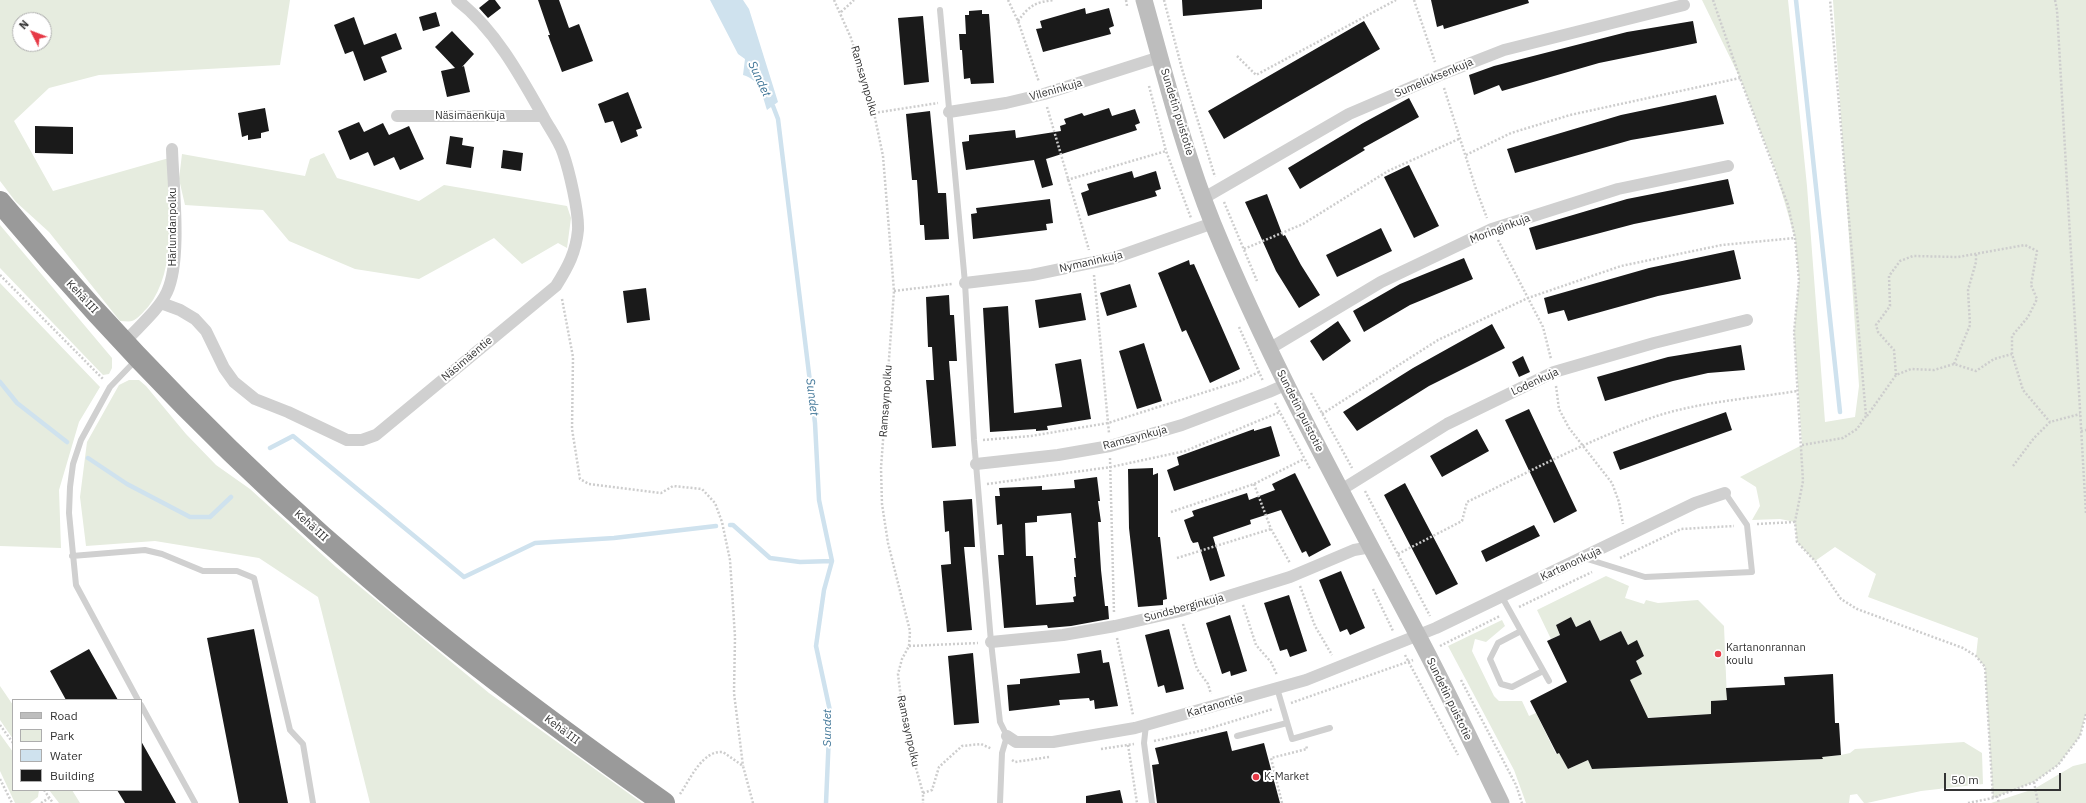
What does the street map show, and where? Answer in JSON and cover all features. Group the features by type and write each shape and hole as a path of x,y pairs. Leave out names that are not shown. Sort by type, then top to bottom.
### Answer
{"highway":[{"name":"Kehä III","path":"0,202 62,276 131,350 221,441 304,520 370,578 481,669 578,742 671,800"}],"street":[{"name":"Näsimäentie","path":"161,303 180,310 196,319 206,331 227,373 234,382 255,399 288,412 332,434 348,440 362,440 376,435 556,286 568,267 575,251 578,228 574,197 563,152 513,62 468,8 457,0"},
{"name":"Sundetin puistotie","path":"1144,0 1178,122 1204,198 1213,223 1269,349 1306,424 1418,636 1501,803"},
{"name":"Sumeliuksenkuja","path":"1204,198 1349,114 1440,75 1504,50 1684,6"},
{"name":"Vileninkuja","path":"949,107 1006,103 1044,94 1160,57"},
{"name":"Näsimäenkuja","path":"396,116 543,116"},
{"name":"Härlundanpolku","path":"161,303 173,275 175,248 172,149"},
{"name":"Moringinkuja","path":"1269,349 1381,282 1492,229 1618,189 1728,166"},
{"name":"Nymaninkuja","path":"965,283 1032,275 1114,258 1213,223"},
{"path":"131,350 161,303"},
{"name":"Lodenkuja","path":"1341,490 1447,424 1554,372 1654,343 1747,320"},
{"name":"Ramsaynkuja","path":"976,464 1058,455 1110,446 1182,425 1287,384"},
{"name":"Kartanonkuja","path":"1418,636 1626,538 1694,503 1725,493"},
{"name":"Sundsberginkuja","path":"990,642 1064,635 1180,612 1290,577 1354,550 1371,547"},
{"name":"Kartanontie","path":"1007,736 1016,742 1053,742 1141,726 1306,680 1418,636"}],"lane":[{"path":"940,10 965,283 977,485 990,642 1000,722 1007,736 1002,753 1000,803"},
{"path":"131,350 81,440 73,464 69,514 76,585 137,699"},
{"path":"1584,558 1645,577 1752,572 1747,525 1725,493"},
{"path":"72,556 145,550 162,554 203,571 237,572 254,578 290,730 304,744 313,803"},
{"path":"1502,596 1549,681"},
{"path":"1521,631 1498,643 1490,659 1500,684 1512,687 1543,671"},
{"path":"1279,688 1292,739 1330,728"},
{"path":"142,707 195,803"},
{"path":"1237,736 1287,723"},
{"path":"1141,726 1152,803"}],"path":[{"name":"Ramsaynpolku","path":"834,0 852,38 874,113 883,156 894,291 881,468 882,504 888,544 910,631 909,646 902,659 898,674 907,731 923,793 923,803"},
{"path":"841,12 854,0"},
{"path":"1008,0 1018,21 1044,94 1067,180 1093,262 1110,446 1114,626 1141,726 1137,744"},
{"path":"1018,21 1028,7 1043,1 1054,0"},
{"path":"1164,0 1182,69 1219,190 1258,284"},
{"path":"1237,56 1256,75 1396,0"},
{"path":"1414,0 1461,138 1476,189 1492,229 1543,327 1554,372 1559,409 1583,446 1612,483 1619,502 1628,554"},
{"path":"1713,0 1740,78 1788,205 1795,238 1799,280 1794,332 1803,481 1795,522 1797,542 1815,561 1841,599 1857,609 1963,648 1976,656 1985,667 1993,798"},
{"path":"1830,0 1866,416"},
{"path":"2055,0 2057,10 2086,514"},
{"path":"1466,155 1511,133 1570,115 1740,78"},
{"path":"874,113 949,107"},
{"path":"1244,249 1303,224 1388,171 1461,138"},
{"path":"1067,180 1166,152"},
{"path":"1290,433 1438,340 1528,298 1621,266 1722,245 1795,238"},
{"path":"1896,375 1894,350 1878,332 1876,325 1890,306 1889,276 1900,261 1913,256 1958,257 2025,245 2037,251 2031,285 2037,299 2028,317 2012,336 2012,354 2023,390 2050,422"},
{"path":"1954,364 1970,325 1968,290 1976,254"},
{"path":"0,275 110,387"},
{"path":"894,291 965,283"},
{"path":"556,286 563,300 573,357 572,429 580,479 588,484 661,493 673,486 702,489 715,503 722,522 730,560 735,637 734,693 742,766 753,803"},
{"path":"1802,445 1843,438 1857,429 1896,375 1911,369 1934,370 1954,364 1976,371 1994,359 2012,354"},
{"path":"974,440 1031,436 1108,423 1240,381 1258,372"},
{"path":"1307,387 1398,554 1436,628 1446,652"},
{"path":"1398,554 1462,521 1468,502 1583,446 1648,419 1688,408 1798,392"},
{"path":"977,485 1111,467 1185,450 1280,412"},
{"path":"2012,466 2034,438 2050,422 2080,414"},
{"path":"2081,430 2086,430"},
{"path":"1171,512 1254,484 1304,458"},
{"path":"1176,558 1271,529"},
{"path":"1239,593 1256,645 1271,662 1279,688"},
{"path":"1180,612 1197,669 1208,684 1215,706"},
{"path":"909,646 990,642"},
{"path":"1457,673 1516,785 1522,803"},
{"path":"1294,702 1296,709"},
{"path":"1968,803 1993,798 2034,782 2058,765 2080,736 2086,714"},
{"path":"0,725 12,742"},
{"path":"1282,803 1271,758 1308,749 1304,736"},
{"path":"923,793 932,790 939,767 962,746 981,744 993,749"},
{"path":"1128,745 1137,803"},
{"path":"671,800 706,757 718,751 729,755 742,766"},
{"path":"0,779 12,803"},
{"path":"2034,782 2038,803"},
{"path":"45,791 53,803"},
{"path":"1997,796 1999,803"},
{"path":"41,803 49,798"}],"green space":[{"path":"0,0 290,0 280,65 99,75 49,88 14,121 53,191 169,158 170,236 168,255 158,292 139,317 132,321 120,321 49,232 16,202 0,181"},
{"path":"1702,0 1788,0 1807,186 1825,422 1855,417 1859,386 1833,0 2086,0 2086,714 2080,736 2058,765 2034,782 1993,798 1985,667 1976,656 1978,638 1868,597 1876,574 1835,547 1815,561 1797,542 1795,522 1780,519 1752,520 1760,506 1756,487 1740,477 1802,445 1794,332 1799,280 1795,238 1775,169 1740,78"},
{"path":"324,153 337,178 419,201 444,185 567,206 571,218 567,248 558,243 522,264 494,238 419,279 355,269 289,241 263,210 185,205 179,179 182,154 305,176 310,159"},
{"path":"0,225 112,358 112,368 109,374 103,375 0,268"},
{"path":"0,283 100,387 79,422 59,490 61,548 0,546"},
{"path":"129,380 139,380 146,386 186,434 216,465 250,489 336,567 489,693 642,803 370,803 318,597 259,558 155,541 86,546 80,497 87,442 119,385"},
{"path":"1606,576 1629,586 1625,598 1644,604 1646,600 1658,603 1698,600 1724,626 1727,700 1711,701 1711,714 1638,718 1636,713 1644,709 1639,699 1621,684 1636,661 1644,656 1637,641 1628,645 1621,631 1600,641 1590,620 1576,627 1571,617 1556,625 1560,635 1551,639 1537,610"},
{"path":"1502,620 1505,626 1486,642 1475,639 1472,651 1494,696 1499,701 1522,701 1529,716 1536,713 1556,754 1559,753 1568,769 1588,760 1593,769 1822,759 1822,757 1850,753 1855,749 1964,742 1982,753 1983,784 1921,791 1867,803 1864,803 1857,794 1850,795 1849,803 1526,803 1514,770 1448,646"},
{"path":"0,686 12,704 12,738 0,720"},
{"path":"0,734 12,751 12,791 39,791 38,797 30,803 15,803 0,771"},
{"path":"2086,763 2086,803 1991,803 2034,789 2073,766"},
{"path":"50,791 73,791 80,803 59,803"}],"water":[{"path":"710,0 743,0 749,9 778,102 767,110 760,88 753,80 743,75 745,59 738,54"}],"building":[{"path":"489,0 495,0 501,8 488,18 479,8"},
{"path":"538,0 559,0 569,28 579,24 593,61 562,72 548,35 550,35"},
{"path":"1182,0 1262,0 1262,9 1183,16"},
{"path":"1431,0 1528,0 1529,3 1444,29 1443,25 1437,27"},
{"path":"1085,8 1086,14 1109,8 1114,26 1109,28 1111,34 1043,52 1036,29 1042,28 1040,21"},
{"path":"982,10 982,14 989,14 994,83 971,84 970,78 964,79 962,50 960,50 959,34 966,34 965,15 969,15 969,11"},
{"path":"436,12 440,26 423,31 419,17"},
{"path":"923,16 929,82 904,85 898,18"},
{"path":"354,17 364,45 396,33 402,49 381,57 387,72 364,81 353,51 345,54 334,25"},
{"path":"1364,21 1380,49 1224,139 1208,111"},
{"path":"1693,21 1697,43 1599,63 1502,91 1499,85 1474,95 1469,75 1494,66 1627,32"},
{"path":"452,31 474,54 462,67 464,66 470,92 447,97 441,71 455,68 435,47"},
{"path":"628,92 642,128 636,130 638,136 621,143 613,121 605,123 598,104"},
{"path":"1716,95 1724,124 1631,140 1515,173 1507,149 1621,115"},
{"path":"1409,98 1419,117 1363,148 1365,150 1300,189 1288,168 1363,123"},
{"path":"265,108 269,131 261,133 261,138 248,140 248,135 242,137 238,113"},
{"path":"1109,108 1112,116 1135,109 1140,123 1135,125 1137,130 1046,159 1053,185 1042,188 1034,160 966,170 962,142 969,141 969,135 1015,130 1016,138 1061,131 1060,126 1066,124 1064,119 1082,113 1084,116"},
{"path":"930,111 938,193 946,193 949,239 925,240 924,225 920,225 917,180 912,180 906,114"},
{"path":"359,122 364,132 383,123 389,135 409,126 424,159 400,170 394,157 374,166 368,152 350,160 338,131"},
{"path":"35,126 73,127 73,154 35,153"},
{"path":"450,136 463,138 462,145 474,147 471,168 446,164"},
{"path":"503,150 523,153 521,171 501,168"},
{"path":"1409,165 1439,226 1414,238 1384,177"},
{"path":"1132,171 1134,178 1156,171 1161,189 1155,191 1157,196 1088,216 1081,193 1089,190 1087,184"},
{"path":"1728,179 1734,204 1634,224 1536,250 1529,228 1627,199"},
{"path":"1267,194 1283,236 1285,235 1301,265 1320,295 1299,308 1276,271 1245,202"},
{"path":"1050,199 1053,223 1046,224 1047,230 973,239 971,214 977,213 976,208"},
{"path":"1381,228 1392,251 1337,277 1326,255"},
{"path":"1734,250 1741,279 1658,296 1568,321 1564,310 1548,314 1544,298 1649,268"},
{"path":"1464,258 1473,279 1410,305 1364,332 1353,311 1400,284"},
{"path":"1189,260 1190,265 1194,264 1240,369 1210,383 1186,330 1182,332 1158,273"},
{"path":"1130,284 1137,307 1107,316 1100,293"},
{"path":"646,288 650,320 627,323 623,291"},
{"path":"1081,293 1086,320 1039,328 1035,300"},
{"path":"949,295 950,315 954,315 957,361 949,361 956,446 932,448 926,380 934,380 932,347 928,347 926,297"},
{"path":"1008,306 1014,413 1062,407 1055,364 1081,359 1091,419 1047,426 1048,430 1036,431 1036,429 990,432 983,308"},
{"path":"1338,321 1351,341 1323,361 1310,341"},
{"path":"1492,324 1505,348 1429,386 1357,431 1343,412 1413,368"},
{"path":"1144,343 1162,401 1137,409 1119,351"},
{"path":"1741,345 1745,370 1708,373 1673,381 1605,401 1597,377 1668,357"},
{"path":"1523,356 1530,372 1519,377 1512,362"},
{"path":"1529,409 1577,511 1554,523 1505,420"},
{"path":"1726,412 1732,430 1620,470 1613,452"},
{"path":"1271,426 1280,456 1174,491 1167,470 1179,465 1177,457 1254,429 1254,431"},
{"path":"1477,429 1489,451 1442,477 1430,456"},
{"path":"1153,468 1153,475 1158,473 1158,537 1160,537 1167,599 1163,600 1163,605 1138,607 1129,528 1128,469"},
{"path":"1295,473 1331,545 1309,557 1306,551 1302,553 1281,510 1250,520 1251,524 1213,537 1225,576 1210,581 1198,542 1193,543 1191,540 1184,520 1194,516 1192,511 1247,493 1249,500 1275,490 1272,484"},
{"path":"1097,477 1101,522 1098,522 1101,570 1105,606 1108,606 1109,619 1071,626 1048,628 1047,625 1004,628 998,555 1004,555 1002,524 997,525 995,496 1000,496 999,488 1042,486 1042,490 1075,488 1074,480","holes":["1071,513 1076,558 1074,558 1076,577 1074,577 1076,596 1073,597 1074,602 1036,605 1033,556 1026,556 1025,523 1037,522 1037,516"]},
{"path":"1405,483 1458,584 1436,595 1384,495"},
{"path":"972,499 975,547 964,547 972,630 947,632 941,565 951,564 949,531 945,532 943,501"},
{"path":"1534,525 1540,536 1486,562 1481,551"},
{"path":"1341,571 1365,628 1350,635 1347,629 1340,632 1319,580"},
{"path":"1289,595 1307,651 1290,657 1287,649 1280,651 1264,603"},
{"path":"1230,615 1247,671 1231,676 1230,671 1222,674 1206,623"},
{"path":"1571,617 1576,627 1590,620 1600,641 1621,631 1628,645 1637,640 1644,656 1636,661 1642,674 1630,680 1648,718 1711,714 1711,701 1727,700 1726,688 1785,685 1784,677 1833,674 1835,723 1839,723 1841,755 1822,757 1823,759 1592,769 1588,760 1568,769 1559,753 1557,754 1530,701 1567,682 1547,641 1560,635 1556,625"},
{"path":"254,629 288,803 239,803 207,638"},
{"path":"1169,629 1184,689 1166,693 1164,685 1158,687 1145,635"},
{"path":"89,649 117,699 65,699 50,671"},
{"path":"1101,650 1103,663 1109,662 1118,706 1095,709 1094,700 1090,701 1089,698 1059,700 1060,705 1009,711 1007,685 1020,684 1020,679 1080,673 1077,654"},
{"path":"973,653 979,723 954,725 948,656"},
{"path":"1227,731 1232,751 1264,743 1280,803 1157,803 1152,765 1159,764 1155,748"},
{"path":"142,743 176,803 125,803 118,791 142,791"},
{"path":"1120,790 1123,803 1086,803 1086,796"}],"waterway":[{"path":"1796,0 1840,412"},
{"name":"Sundet","path":"773,106 778,119 815,423 819,500 832,561 824,590 816,646 830,711 826,803"},
{"path":"0,382 17,403 67,442"},
{"path":"270,448 293,436 464,577 535,543 614,538 716,526"},
{"path":"88,458 127,484 190,517 210,517 231,497"},
{"path":"730,525 733,525 770,558 800,562 832,561"}],"place":[{"name":"Kartanonrannan koulu","path":"1718,654"},
{"name":"K-Market","path":"1256,777"}]}
